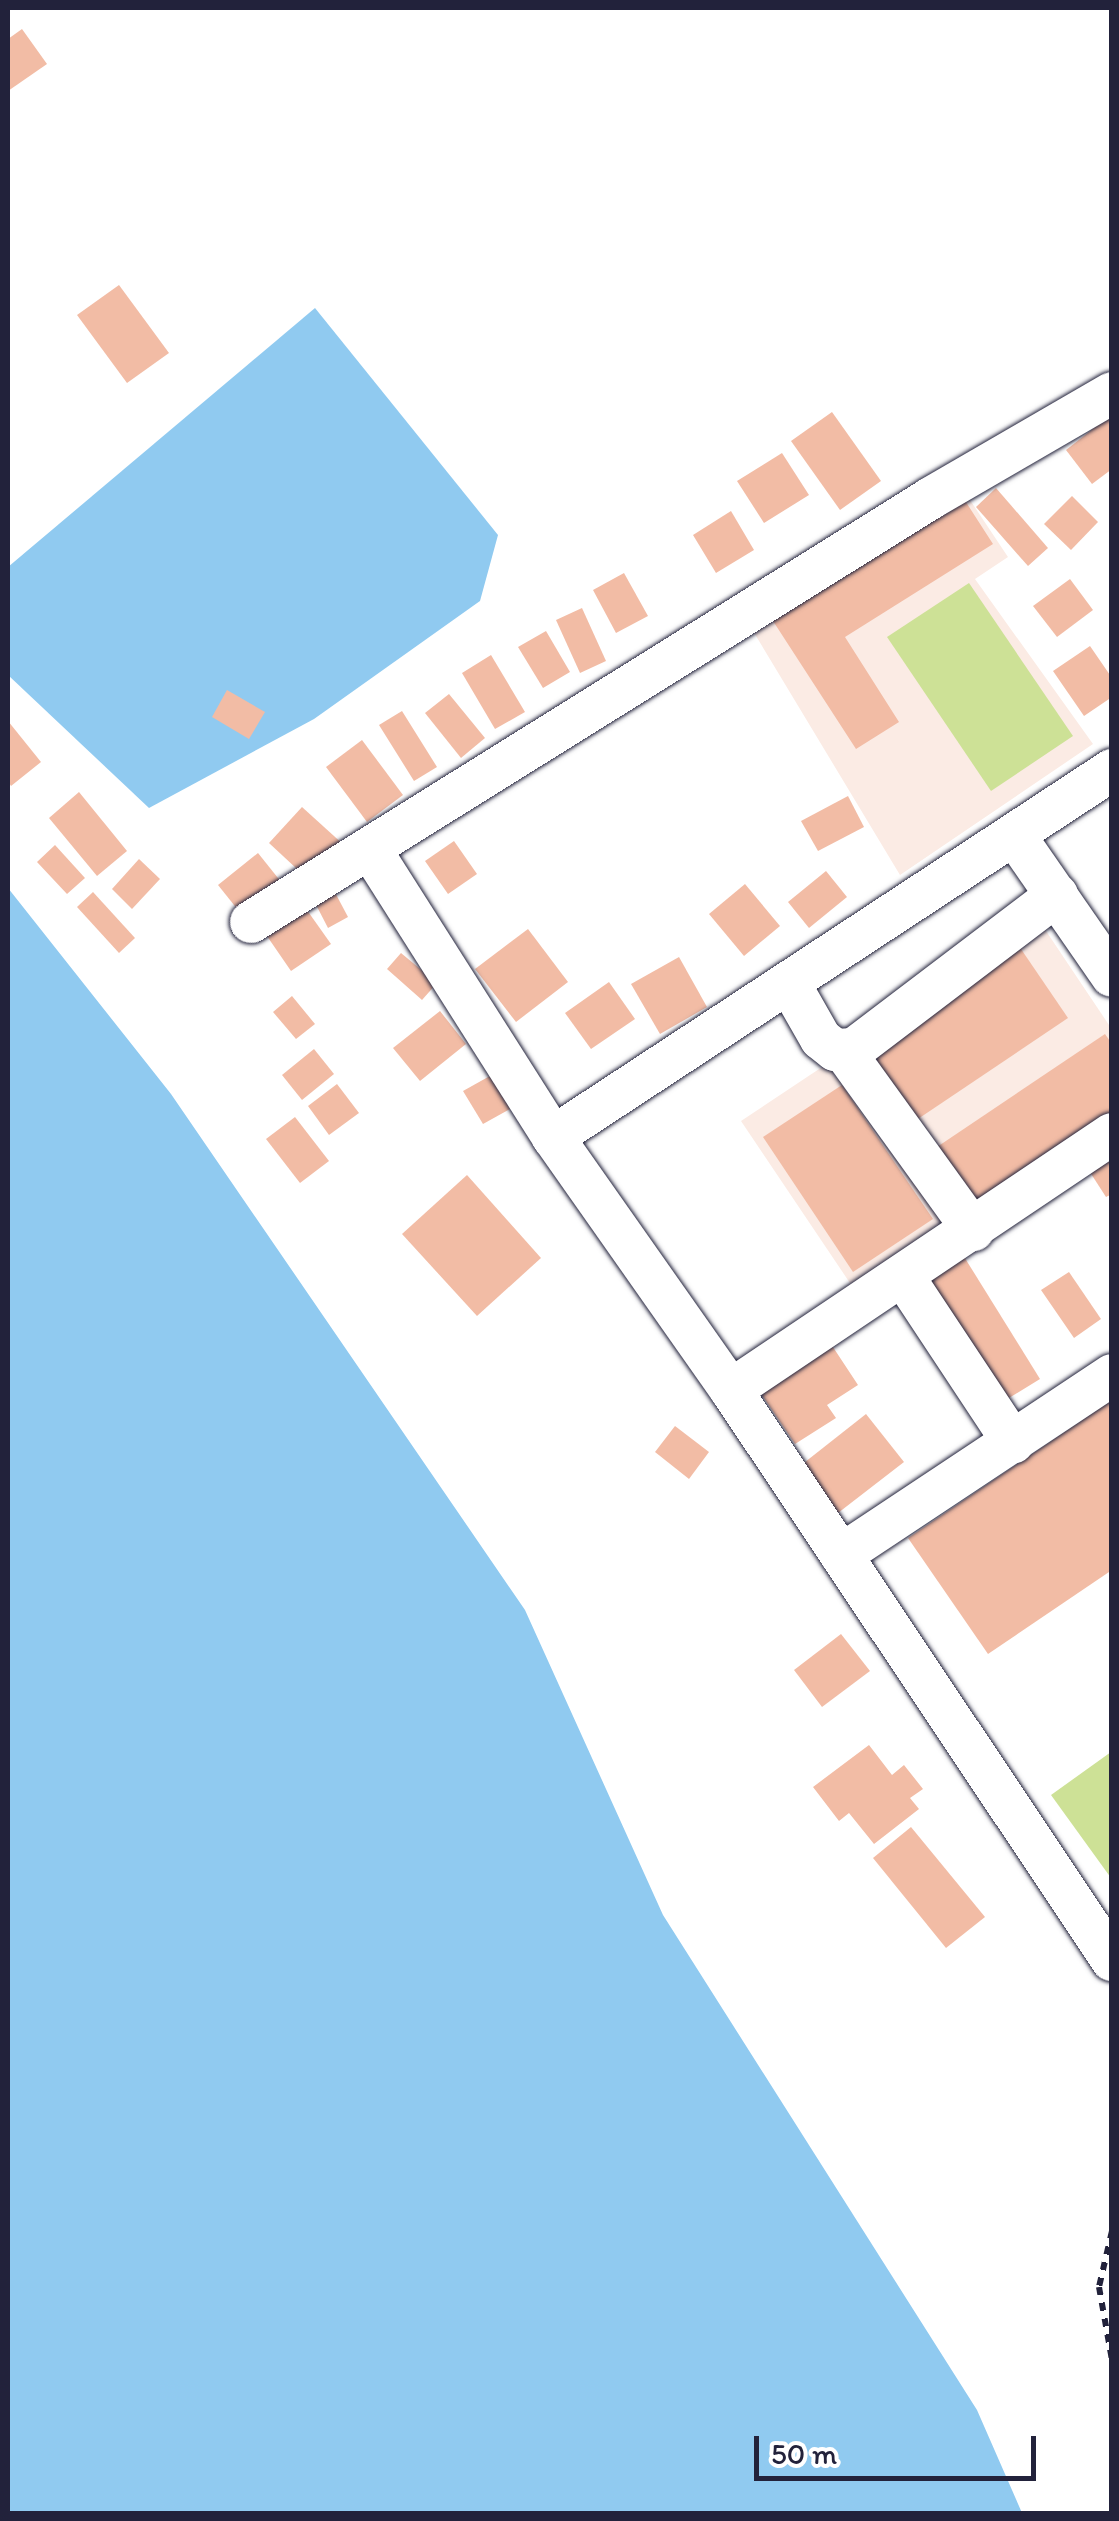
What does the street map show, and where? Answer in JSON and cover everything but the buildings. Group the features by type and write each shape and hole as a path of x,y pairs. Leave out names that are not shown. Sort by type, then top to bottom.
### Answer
{"street":[{"path":"250,922 372,852 914,509 1112,393"},
{"path":"553,1138 1112,770"},
{"path":"1016,836 1112,976"},
{"path":"372,852 553,1138 732,1390 1112,1960"},
{"path":"844,1051 1058,895"},
{"path":"789,983 821,1040 844,1051 974,1230"},
{"path":"732,1390 905,1278 1112,1134"},
{"path":"905,1278 1014,1442"},
{"path":"841,1555 1112,1375"}],"path":[{"path":"1112,2231 1099,2287 1112,2360"}],"shaded area":[{"path":"962,488 1008,557 975,579 1093,744 900,875 750,626"},
{"path":"1040,922 1111,1028 1111,1126 858,1295 741,1121"}],"green space":[{"path":"969,583 1073,736 991,791 887,637"},
{"path":"1111,1752 1111,1878 1051,1795"}],"water":[{"path":"315,308 498,535 480,601 314,719 149,808 8,675 8,567"},
{"path":"8,888 171,1094 525,1610 663,1915 977,2410 1022,2513 8,2513"}]}
